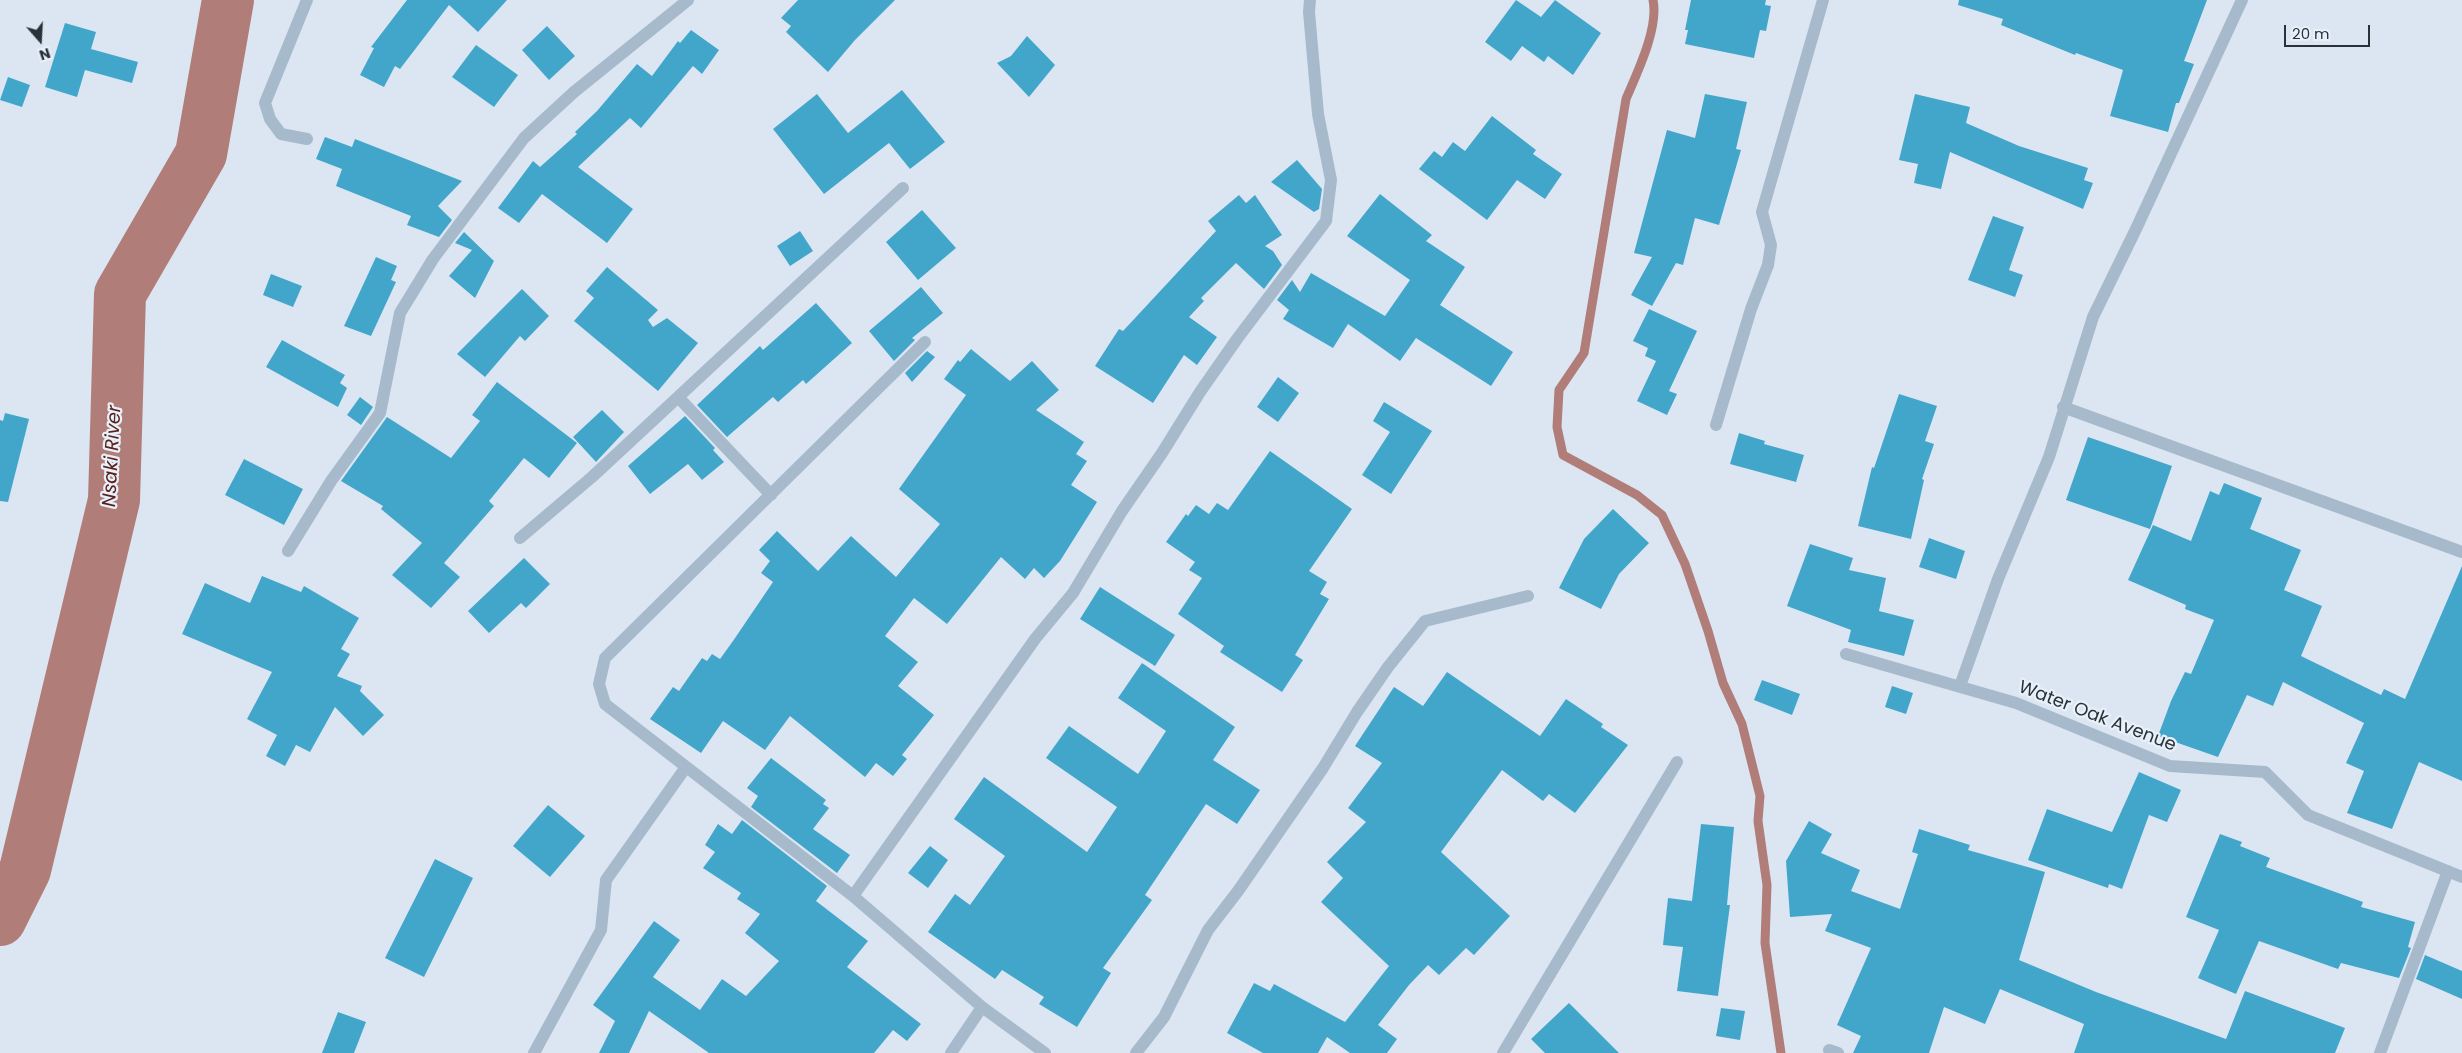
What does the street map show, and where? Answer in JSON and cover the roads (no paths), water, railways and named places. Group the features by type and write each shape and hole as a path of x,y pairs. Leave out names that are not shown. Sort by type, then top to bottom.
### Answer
{"street":[{"path":"306,0 265,104 270,120 281,134 307,139"},
{"path":"288,551 331,481 380,413 400,313 433,259 524,138 574,92 688,0"},
{"path":"853,896 1035,639 1073,592 1122,511 1205,385 1326,221 1331,180 1318,114 1309,12 1310,0"},
{"path":"1716,425 1751,309 1768,265 1772,245 1762,212 1823,0"},
{"path":"1960,686 1998,579 2049,457 2063,407 2093,317 2242,0"},
{"path":"520,538 592,477 903,188"},
{"path":"924,342 605,658 599,684 605,704 853,896 982,1007 1045,1053"},
{"path":"678,397 771,495"},
{"path":"2063,407 2462,552"},
{"path":"1136,1053 1164,1017 1208,930 1238,891 1323,768 1357,712 1388,667 1425,621 1528,596"},
{"name":"Water Oak Avenue","path":"1846,654 2016,702 2170,766 2264,772 2308,815 2462,877"},
{"path":"1503,1053 1677,762"},
{"path":"534,1053 601,930 606,880 686,768"},
{"path":"2380,1053 2448,871"},
{"path":"951,1053 982,1007"}],"waterway":[{"name":"Nsaki River","path":"0,920 25,870 114,500 120,294 201,154 228,0"},
{"path":"1653,0 1653,24 1650,37 1626,99 1584,353 1559,390 1557,427 1563,455 1637,495 1662,515 1685,564 1708,631 1723,683 1742,724 1760,796 1758,821 1767,885 1765,943 1781,1053"}]}
